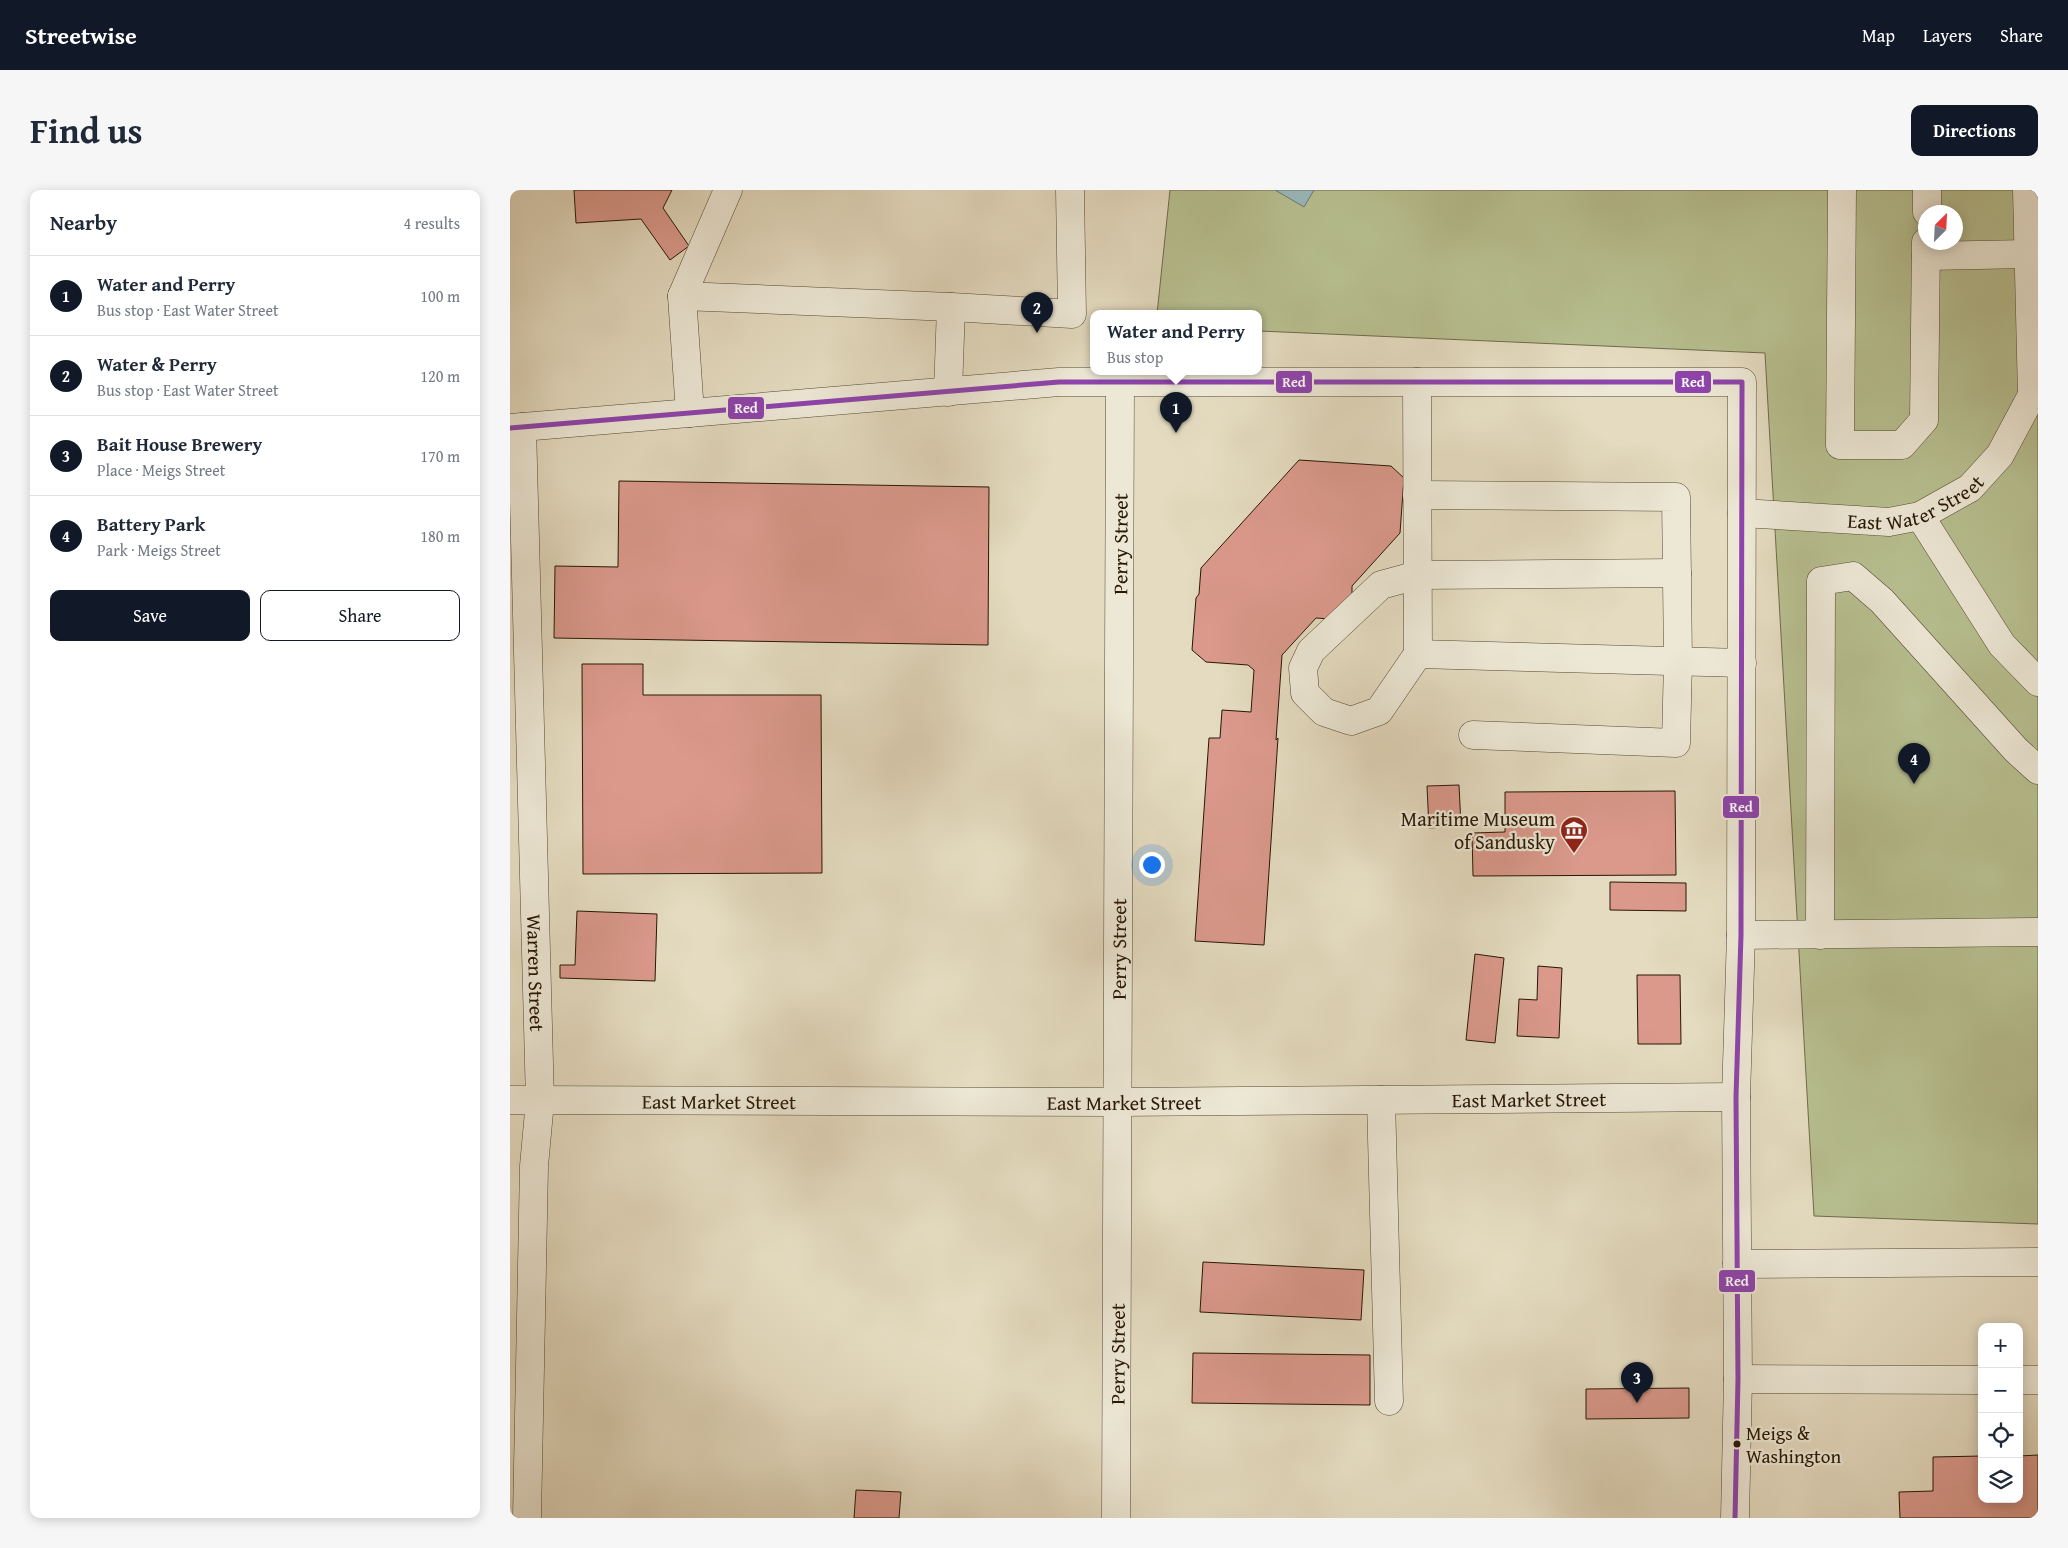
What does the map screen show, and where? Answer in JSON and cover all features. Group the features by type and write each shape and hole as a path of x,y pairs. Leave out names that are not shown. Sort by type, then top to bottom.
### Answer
{"street":[{"path":"690,413 682,296 728,190"},
{"path":"682,296 1072,314 1070,190"},
{"path":"1842,190 1840,445 1902,445 1924,420 1926,250"},
{"path":"1927,190 1927,205"},
{"path":"2027,190 2028,254 2035,394"},
{"path":"1946,250 2028,254"},
{"path":"948,392 951,307"},
{"name":"Perry Street","path":"1116,1518 1120,381"},
{"path":"516,427 1059,382 1742,382 1740,936 1736,1097 1738,1379 1735,1518"},
{"path":"1417,382 1417,495 1418,575 1418,654 1379,711 1351,721 1324,712 1305,693 1303,668 1311,651 1381,585 1418,575 1677,573"},
{"name":"East Water Street","path":"1742,514 1889,522 1920,516 1970,488 2000,455 2035,394"},
{"name":"Warren Street","path":"516,427 540,1101 534,1166 527,1518"},
{"path":"1417,495 1676,497 1678,661 1676,743 1473,735"},
{"path":"1920,516 2002,645 2038,682"},
{"path":"1820,935 1821,581 1852,576 1882,601 2016,750 2038,770"},
{"path":"1418,654 1742,663"},
{"path":"1740,936 2038,932"},
{"name":"East Market Street","path":"510,1100 1118,1102 1736,1097"},
{"path":"1381,1100 1389,1401"},
{"path":"1737,1264 2038,1262"},
{"path":"1738,1379 1978,1380"},
{"path":"2023,1380 2038,1380"}],"green space":[{"path":"1170,190 2038,190 2038,1224 1814,1216 1765,353 1262,331 1262,310 1157,310"}],"water":[{"path":"1275,190 1314,190 1304,207"}],"building":[{"path":"574,190 672,190 663,208 689,246 670,260 641,219 576,223"},
{"path":"1299,460 1391,466 1404,478 1400,533 1352,586 1352,595 1330,619 1316,618 1282,655 1264,945 1195,941 1209,738 1220,738 1222,710 1251,712 1254,670 1248,665 1206,662 1192,650 1196,598 1199,594 1201,568"},
{"path":"619,481 989,487 988,645 554,638 555,566 618,567"},
{"path":"582,664 643,664 643,695 821,695 822,873 583,874"},
{"path":"1459,785 1461,826 1429,828 1427,786"},
{"name":"Maritime Museum of Sandusky","path":"1675,791 1676,875 1473,876 1472,833 1505,832 1505,792"},
{"path":"1610,882 1686,883 1686,911 1610,910"},
{"path":"577,911 657,914 655,981 560,978 560,965 575,965"},
{"path":"1475,954 1504,958 1495,1043 1466,1040"},
{"path":"1538,966 1562,968 1559,1038 1517,1036 1519,999 1537,1000"},
{"path":"1637,975 1680,975 1681,1044 1638,1044"},
{"path":"1203,1262 1364,1270 1361,1320 1200,1312"},
{"path":"1193,1353 1370,1355 1370,1405 1192,1403"},
{"path":"1689,1388 1689,1418 1586,1419 1586,1389"},
{"path":"2038,1455 2038,1518 1900,1518 1899,1492 1933,1491 1933,1457 1978,1456 1978,1503 2023,1503 2023,1456"},
{"path":"856,1490 901,1492 899,1518 854,1518"}],"transit line":[{"name":"Red","path":"510,428 1059,382 1742,382 1741,935 1736,1097 1738,1379 1735,1518"}],"place":[{"name":"Water & Perry","path":"1037,333"},
{"name":"Water and Perry","path":"1176,433"},
{"name":"Battery Park","path":"1914,784"},
{"name":"Maritime Museum of Sandusky","path":"1574,854"},
{"name":"Bait House Brewery","path":"1637,1403"},
{"name":"Meigs & Washington","path":"1737,1444"}]}
